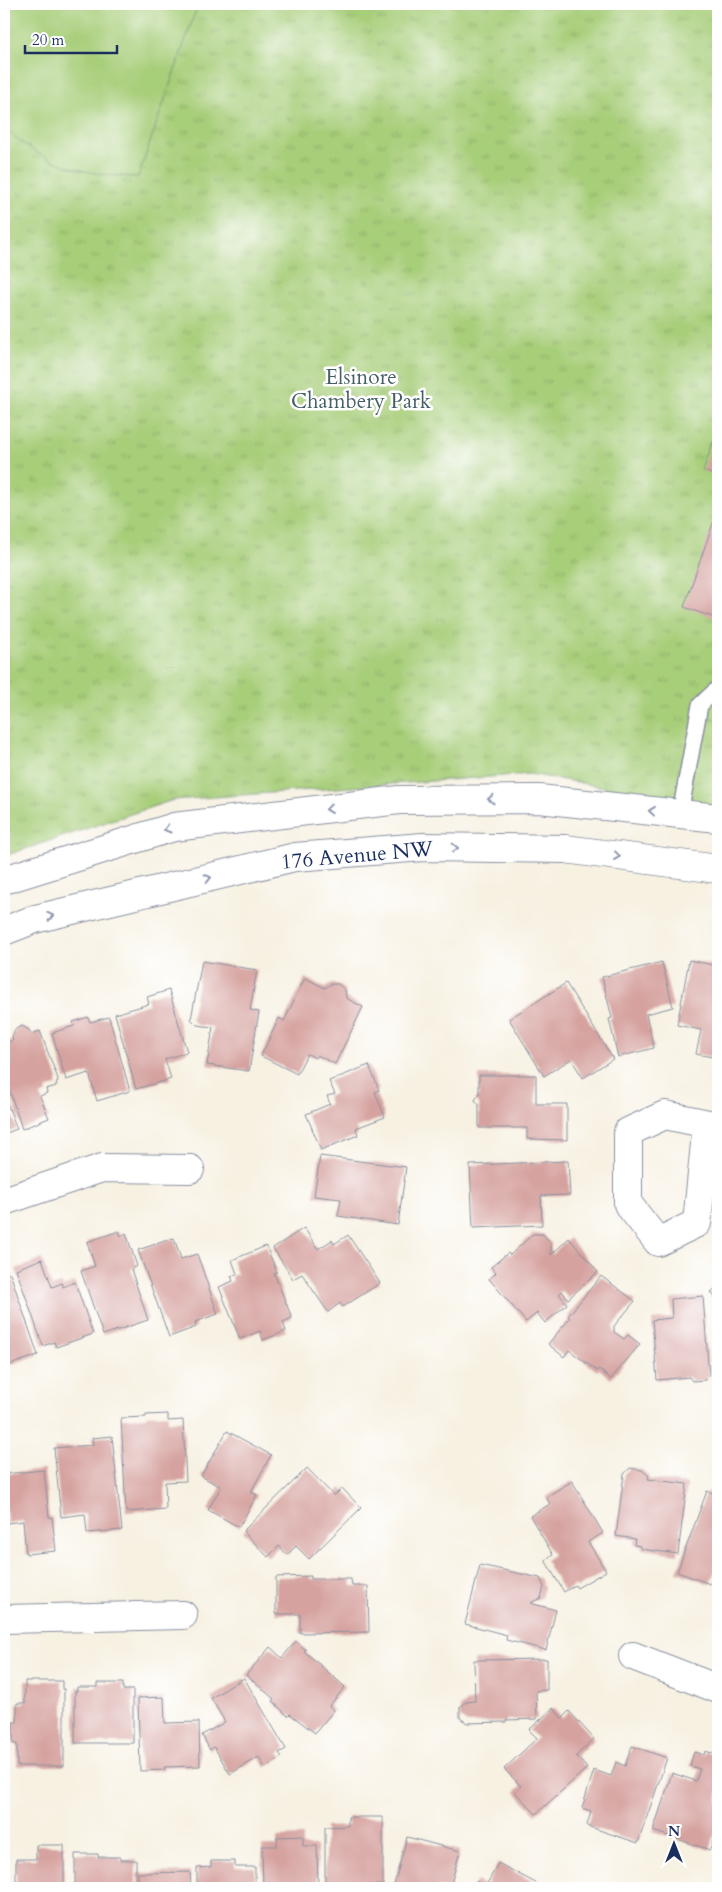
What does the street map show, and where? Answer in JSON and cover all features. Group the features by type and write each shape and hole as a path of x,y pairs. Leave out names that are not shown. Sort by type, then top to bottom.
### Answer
{"street":[{"path":"4,880 174,827 399,800 539,799 718,818"},
{"name":"176 Avenue NW","path":"4,931 35,919 295,857 423,847 565,849 718,869"},
{"path":"665,1115 713,1125 697,1223 658,1242 628,1204 628,1132 665,1115"},
{"path":"4,1201 102,1168 190,1170"},
{"path":"4,1618 183,1616"},
{"path":"632,1656 718,1690"}],"lane":[{"path":"680,814 700,705 718,688"}],"green space":[{"name":"Elsinore Chambery Park","path":"4,4 718,4 718,807 530,774 173,800 4,856"},
{"path":"4,4 198,4 138,177 101,174 49,159 18,140 4,127"}],"building":[{"path":"718,428 718,476 703,471"},
{"path":"718,509 718,619 684,607"},
{"path":"689,960 718,966 718,1058 696,1054 701,1030 677,1025"},
{"path":"202,961 257,970 250,1010 259,1012 249,1071 207,1065 213,1027 197,1025 191,1019"},
{"path":"662,962 673,1007 646,1014 654,1048 618,1057 609,1019 612,1018 602,977"},
{"path":"305,978 325,988 331,984 338,984 345,990 346,998 363,1007 335,1064 317,1055 316,1058 307,1054 297,1074 261,1056 279,1018 284,1021"},
{"path":"566,983 613,1059 583,1078 571,1059 544,1076 509,1019"},
{"path":"169,990 187,1052 165,1059 171,1079 136,1089 115,1014 149,1004 147,997"},
{"path":"88,1017 90,1022 109,1017 130,1091 97,1101 89,1073 66,1080 52,1033 74,1026 73,1022"},
{"path":"22,1026 29,1030 31,1034 40,1031 58,1079 56,1086 46,1089 47,1093 40,1096 49,1118 22,1129 8,1086 10,1085 4,1067 4,1044 13,1040 12,1037 15,1029"},
{"path":"369,1065 379,1090 375,1092 385,1117 356,1128 358,1135 321,1150 306,1114 330,1104 327,1096 335,1094 329,1081"},
{"path":"479,1075 536,1075 536,1104 567,1104 567,1140 527,1139 527,1128 479,1128 479,1105 475,1100 479,1094"},
{"path":"4,1095 17,1129 4,1134"},
{"path":"320,1156 406,1167 398,1225 338,1216 341,1199 314,1196"},
{"path":"568,1161 570,1195 541,1196 542,1225 473,1228 470,1165"},
{"path":"304,1228 318,1249 332,1240 334,1244 348,1235 380,1283 343,1307 340,1303 328,1312 302,1274 293,1279 273,1248"},
{"path":"119,1231 121,1236 126,1233 137,1266 131,1269 148,1320 103,1335 81,1271 95,1266 87,1242"},
{"path":"533,1234 543,1234 551,1243 551,1255 569,1238 598,1272 568,1299 562,1291 559,1294 567,1304 545,1323 537,1313 526,1322 489,1279 496,1273 491,1267 508,1253 510,1255"},
{"path":"174,1238 181,1259 197,1254 218,1314 195,1322 196,1327 169,1337 138,1250"},
{"path":"266,1246 277,1272 274,1273 292,1318 283,1322 286,1331 263,1340 260,1331 240,1339 219,1287 233,1281 231,1276 237,1274 232,1260"},
{"path":"42,1259 52,1287 62,1283 63,1287 75,1282 93,1334 56,1347 54,1342 43,1346 16,1269"},
{"path":"10,1273 38,1355 4,1367 4,1275"},
{"path":"601,1276 635,1301 614,1326 614,1332 624,1339 628,1335 640,1344 611,1379 569,1350 564,1357 548,1344"},
{"path":"718,1286 718,1301 711,1292"},
{"path":"703,1296 709,1376 705,1380 692,1381 689,1377 657,1380 652,1320 672,1318 671,1299"},
{"path":"168,1414 168,1421 183,1420 186,1481 165,1482 166,1509 126,1512 121,1418"},
{"path":"227,1431 271,1455 251,1492 257,1495 239,1527 208,1510 221,1487 201,1476"},
{"path":"112,1436 122,1530 87,1533 85,1514 61,1517 54,1448 93,1445 92,1438"},
{"path":"307,1468 334,1496 342,1488 361,1508 309,1559 296,1546 287,1555 279,1546 268,1557 243,1531"},
{"path":"630,1468 642,1470 649,1476 648,1479 687,1484 678,1554 641,1549 641,1546 634,1545 635,1539 616,1536 624,1474"},
{"path":"44,1470 49,1517 52,1517 56,1551 26,1554 23,1521 7,1523 4,1474"},
{"path":"572,1481 603,1533 588,1542 606,1571 577,1588 575,1585 564,1592 545,1560 553,1555 530,1516 550,1504 546,1497"},
{"path":"707,1491 718,1495 718,1564 710,1584 677,1572"},
{"path":"480,1565 540,1578 544,1587 541,1598 530,1603 556,1610 546,1650 506,1640 507,1635 465,1624"},
{"path":"311,1576 311,1579 351,1579 352,1586 368,1586 369,1632 300,1633 300,1614 276,1614 276,1577"},
{"path":"296,1641 306,1650 304,1651 345,1687 329,1706 334,1710 315,1733 290,1714 288,1716 272,1701 274,1699 246,1675 270,1647 282,1658"},
{"path":"547,1659 547,1690 536,1691 537,1719 467,1723 460,1718 460,1707 466,1702 475,1701 474,1660"},
{"path":"244,1678 286,1749 279,1753 282,1757 265,1768 259,1757 230,1774 214,1747 210,1750 202,1735 225,1722 211,1698"},
{"path":"25,1681 62,1681 62,1689 64,1689 64,1766 17,1766 17,1744 13,1744 13,1722 17,1722 17,1703 25,1703"},
{"path":"97,1683 123,1683 123,1690 133,1690 133,1743 75,1743 75,1691 77,1691 77,1687 97,1687"},
{"path":"164,1697 165,1723 199,1722 200,1766 164,1767 165,1770 140,1771 138,1698"},
{"path":"553,1708 562,1718 569,1711 594,1739 576,1756 587,1768 536,1814 515,1792 521,1786 504,1769 537,1738 529,1730"},
{"path":"632,1746 667,1758 638,1843 587,1826 591,1811 582,1808 594,1770 611,1776 616,1762 625,1766"},
{"path":"705,1751 718,1755 718,1824 710,1850 653,1831 672,1773 696,1781 700,1769 690,1766 694,1752 704,1755"},
{"path":"348,1817 383,1817 383,1885 360,1885 360,1888 325,1888 325,1827 348,1826"},
{"path":"303,1836 303,1846 317,1846 318,1888 263,1888 262,1846 277,1846 277,1837"},
{"path":"407,1837 460,1851 450,1888 404,1888 394,1885"},
{"path":"36,1845 64,1845 64,1885 71,1885 71,1888 16,1888 16,1859 36,1859"},
{"path":"75,1854 98,1854 98,1857 120,1857 120,1860 136,1860 136,1888 75,1888"},
{"path":"211,1861 235,1861 235,1867 255,1867 255,1888 197,1888 197,1868 211,1867"},
{"path":"498,1863 545,1888 472,1888 476,1881 486,1886"},
{"path":"190,1872 191,1888 138,1888 138,1873"}]}
